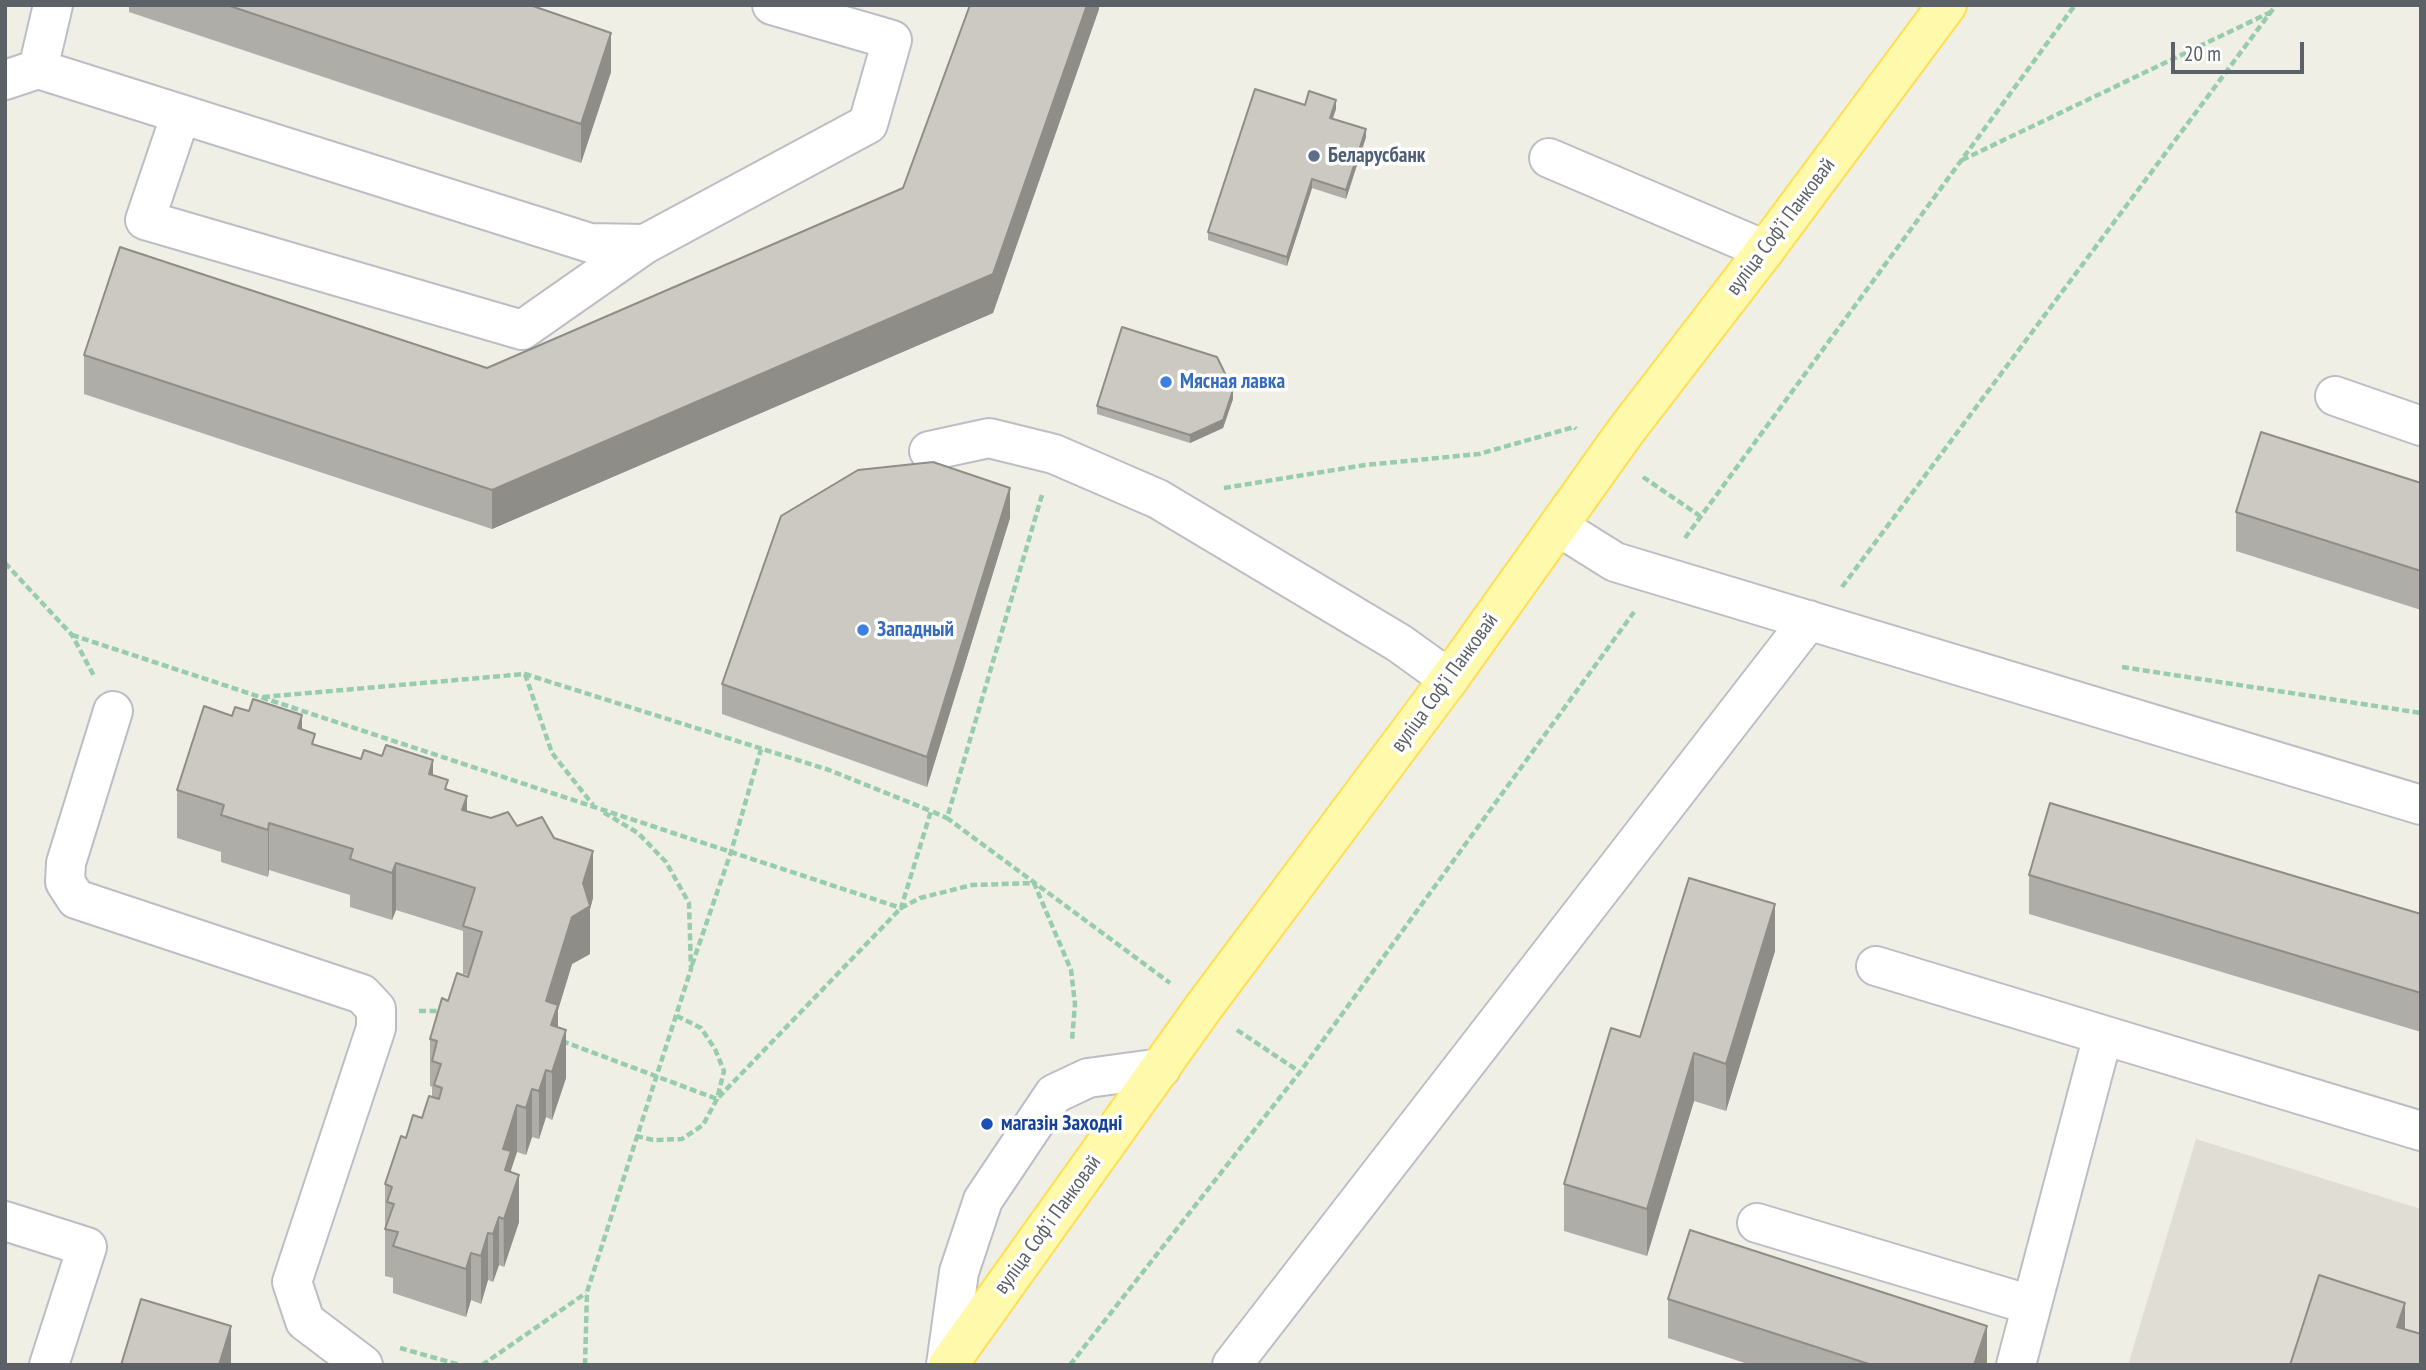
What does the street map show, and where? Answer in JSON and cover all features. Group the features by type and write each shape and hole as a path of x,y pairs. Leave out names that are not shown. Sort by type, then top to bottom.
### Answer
{"main road":[{"name":"вуліца Софʼі Панковай","path":"947,1365 1203,1007 1449,679 1609,454 1947,5"}],"lane":[{"path":"53,5 22,75 181,114 590,243 645,244"},
{"path":"181,114 145,220 522,330 645,244 868,124 892,40 772,5"},
{"path":"1549,158 1765,250"},
{"path":"2335,397 2421,426"},
{"path":"929,451 989,438 1054,454 1158,499 1399,643 1449,679"},
{"path":"1559,527 1615,562 2421,805"},
{"path":"1232,1365 1809,620"},
{"path":"113,711 66,863 65,882 76,899 362,994 376,1009 376,1028 292,1282 305,1321 363,1365"},
{"path":"1876,966 2421,1131"},
{"path":"2016,1365 2103,1035"},
{"path":"947,1365 959,1272 983,1200 1054,1094 1088,1077 1161,1068"},
{"path":"5,1221 87,1247 49,1365"},
{"path":"1757,1223 2031,1305"}],"path":[{"path":"1070,1365 1300,1072 1661,575 1700,516 2075,5"},
{"path":"1961,160 2276,8"},
{"path":"1841,588 2276,8"},
{"path":"1158,499 1365,465 1479,454 1574,427 1700,516"},
{"path":"947,818 1054,454"},
{"path":"5,563 72,635 113,711"},
{"path":"72,635 901,908"},
{"path":"2119,667 2421,713"},
{"path":"260,697 525,674 829,770 947,818 1203,1007 1300,1072"},
{"path":"525,674 552,753 595,807 638,833 666,862 689,903 691,969"},
{"path":"585,1365 587,1292 655,1075 731,852 761,749"},
{"path":"901,908 931,811"},
{"path":"636,1136 653,1140 682,1139 703,1125 718,1099 901,908 920,898 972,885 1034,883"},
{"path":"1034,883 1071,970 1075,1004 1071,1051"},
{"path":"376,1009 444,1011"},
{"path":"675,1015 701,1028 715,1049 724,1071 718,1099"},
{"path":"550,1037 718,1099"},
{"path":"482,1365 587,1292"}],"shaded area":[{"path":"2196,1139 2421,1209 2421,1365 2128,1365"}],"building":[{"path":"227,5 530,5 611,33 581,124"},
{"path":"970,5 1087,5 993,274 492,490 84,355 120,247 487,368 903,188"},
{"path":"1255,89 1305,105 1309,91 1336,100 1330,118 1366,129 1346,190 1312,179 1287,257 1208,232"},
{"name":"Мясная лавка","path":"1122,327 1217,357 1233,390 1223,420 1190,435 1097,406"},
{"path":"2261,432 2421,483 2421,571 2236,512"},
{"name":"Западный","path":"933,462 1010,488 927,757 722,684 781,516 858,470"},
{"path":"253,699 302,715 298,728 315,734 312,744 361,759 364,750 382,756 386,745 433,760 429,774 448,780 445,789 467,796 462,810 491,818 508,812 517,826 542,817 554,838 593,851 583,883 590,906 572,917 546,1001 558,1005 551,1025 566,1030 552,1072 546,1070 539,1091 532,1089 526,1108 517,1105 503,1149 511,1151 505,1170 519,1175 504,1219 499,1217 493,1234 488,1233 481,1256 471,1253 466,1269 393,1246 398,1232 385,1229 394,1204 387,1202 392,1187 385,1184 401,1136 406,1138 413,1115 422,1118 429,1096 439,1099 442,1088 434,1085 441,1064 432,1061 437,1041 430,1039 442,998 448,1001 457,973 468,977 482,932 463,926 475,888 396,863 392,873 350,859 353,849 269,823 268,830 221,815 224,805 177,790 204,706 232,716 235,707 249,711"},
{"path":"2050,803 2421,914 2421,993 2029,875"},
{"path":"1689,878 1775,904 1726,1064 1694,1053 1647,1209 1564,1184 1611,1028 1640,1037"},
{"path":"1690,1230 1987,1326 1974,1365 1872,1365 1668,1299"},
{"path":"2319,1275 2405,1303 2397,1327 2421,1334 2421,1365 2290,1365"},
{"path":"141,1299 231,1326 219,1365 121,1365"}],"place":[{"name":"Беларусбанк","path":"1314,156"},
{"name":"Мясная лавка","path":"1166,382"},
{"name":"Западный","path":"863,630"},
{"name":"магазін Заходні","path":"987,1124"}]}
